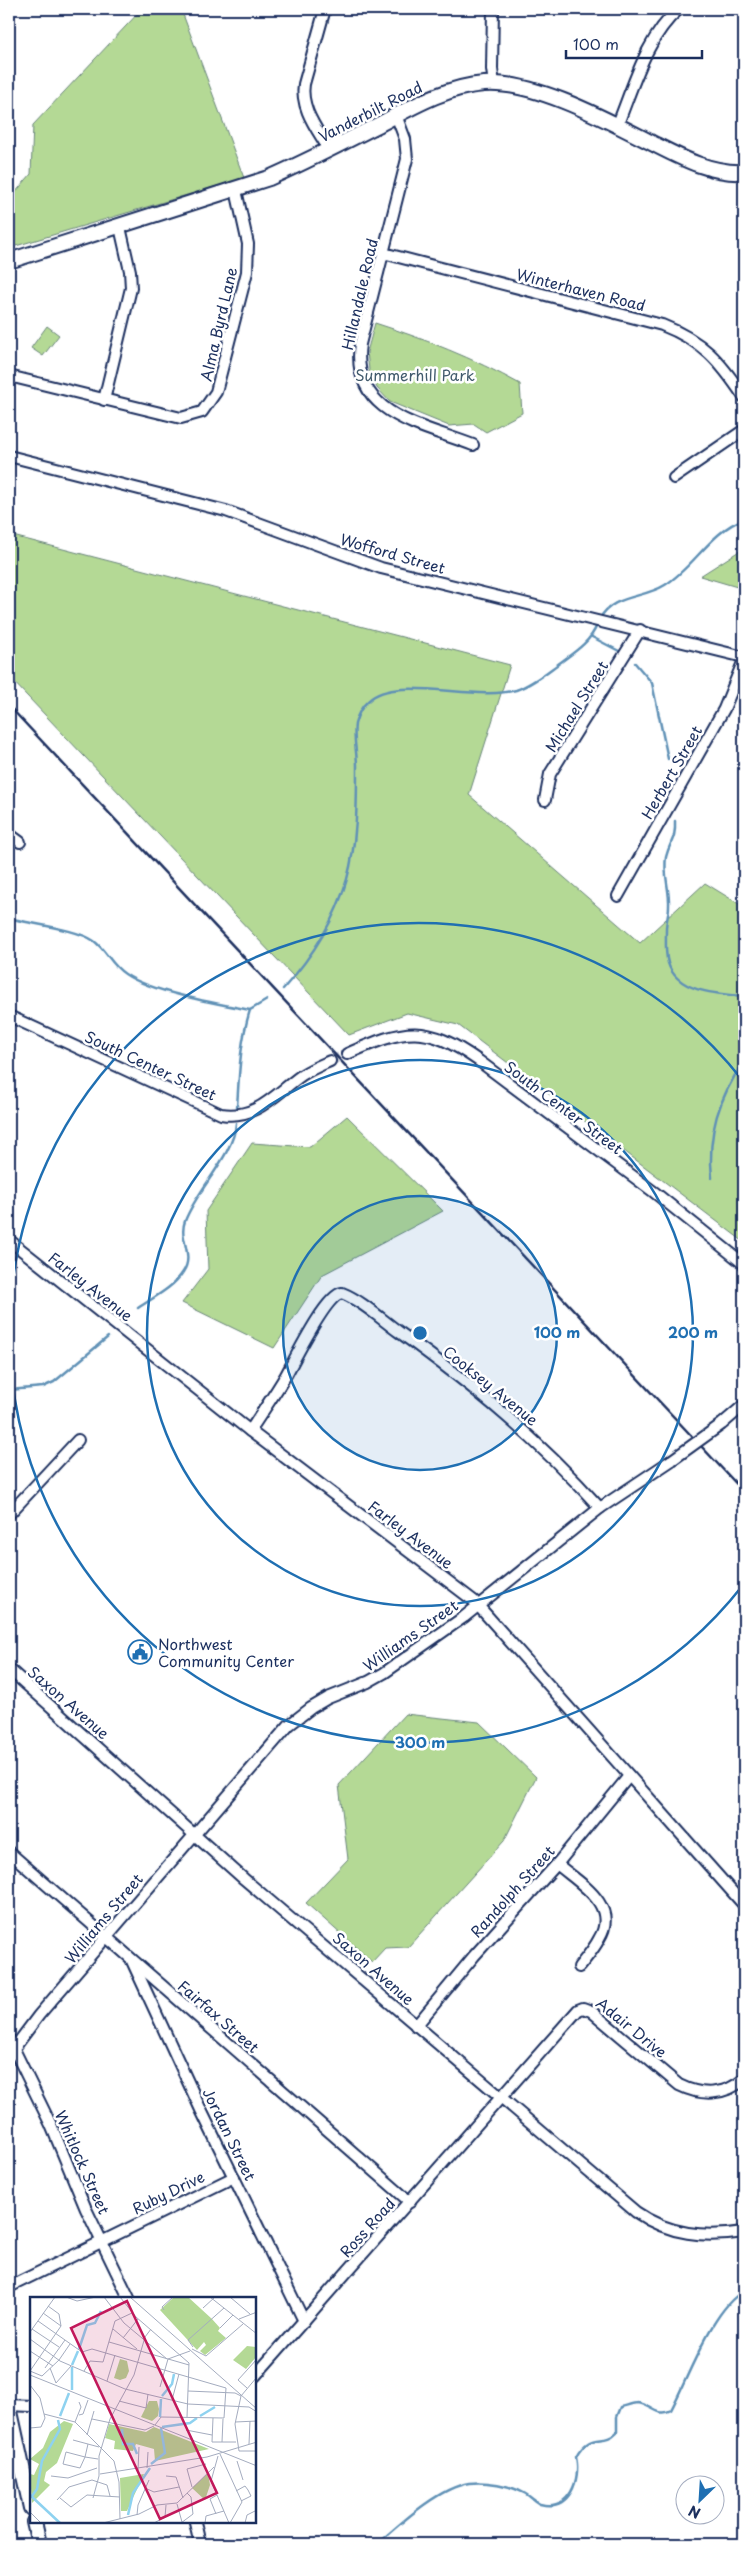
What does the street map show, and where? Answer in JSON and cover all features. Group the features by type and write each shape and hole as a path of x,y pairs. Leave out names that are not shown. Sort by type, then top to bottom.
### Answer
{"street":[{"path":"325,9 304,84 303,98 306,110 329,150"},
{"path":"492,9 492,69 494,84"},
{"path":"617,126 656,38 666,22 679,9"},
{"name":"Vanderbilt Road","path":"9,261 269,178 329,150 438,94 461,88 494,84 513,86 550,96 698,165 722,171 744,172"},
{"name":"Hillandale Road","path":"396,116 405,140 407,159 359,354 359,365 365,385 377,403 395,414 473,444"},
{"name":"Alma Byrd Lane","path":"9,376 180,418 202,412 216,392 247,272 248,244 236,190"},
{"path":"104,400 131,288 130,271 120,227"},
{"name":"Winterhaven Road","path":"384,253 662,325 680,332 712,354 726,369 744,397"},
{"path":"674,478 744,430"},
{"name":"Wofford Street","path":"9,456 226,511 381,568 640,630 744,658"},
{"name":"Michael Street","path":"546,800 550,774 640,630"},
{"name":"Herbert Street","path":"618,896 724,709 744,658"},
{"path":"9,834 20,842"},
{"name":"South Center Street","path":"9,1016 221,1114 230,1115 256,1110 302,1075 330,1061"},
{"name":"South Center Street","path":"347,1054 378,1040 405,1033 434,1035 450,1042 479,1061 646,1186 744,1264"},
{"name":"Farley Avenue","path":"10,1243 250,1431 478,1605 744,1906"},
{"name":"Cooksey Avenue","path":"250,1431 286,1374 303,1342 334,1297 342,1293 443,1364 515,1421 566,1470 600,1508"},
{"name":"Williams Street","path":"10,2048 279,1736 299,1716 328,1698 376,1678 478,1605 600,1508 648,1473 672,1460 722,1424 744,1405"},
{"path":"9,1514 78,1440"},
{"name":"Saxon Avenue","path":"9,1669 194,1834 416,2026 649,2221 663,2228 693,2235 744,2232"},
{"name":"Randolph Street","path":"416,2026 474,1956 557,1864 629,1776"},
{"name":"Fairfax Street","path":"9,1852 410,2202"},
{"path":"557,1864 600,1901 605,1919 601,1938 579,1967"},
{"name":"Jordan Street","path":"131,1959 304,2321"},
{"name":"Adair Drive","path":"500,2098 578,2010 583,2008 591,2011 679,2085 690,2090 713,2093 730,2089 744,2079"},
{"name":"Whitlock Street","path":"10,2048 51,2125 101,2241 129,2297"},
{"name":"Ross Road","path":"256,2375 500,2098"},
{"name":"Ruby Drive","path":"9,2287 234,2177"},
{"path":"30,2406 9,2406 30,2503"},
{"path":"34,2523 39,2544"},
{"path":"195,2523 200,2544"}],"green space":[{"path":"142,9 181,9 244,178 9,248 9,200 31,174 33,125"},
{"name":"Summerhill Park","path":"375,323 449,350 520,384 522,413 486,432 474,424 449,426 390,402 377,388 369,370 367,352"},
{"path":"47,326 59,335 43,356 31,348"},
{"path":"9,535 510,665 469,795 640,943 705,883 744,907 744,1242 458,1025 407,1013 349,1035 9,677"},
{"path":"744,548 744,589 700,576"},
{"path":"347,1116 443,1211 322,1275 274,1348 182,1303 208,1269 206,1211 252,1143 310,1147"},
{"path":"405,1714 479,1722 536,1777 504,1841 408,1947 385,1948 372,1962 306,1903 348,1859 339,1785"}],"waterway":[{"path":"599,620 605,612 620,601 665,585 685,569 712,540 732,525 744,519"},
{"path":"283,989 304,964 321,938 336,909 347,879 356,823 357,766 355,724 366,703 380,693 397,690 416,689 480,693 499,693 516,690 540,678 577,650 591,636 597,625"},
{"path":"592,637 619,651"},
{"path":"635,663 652,683 668,759"},
{"path":"675,821 674,837 665,863 669,900 666,929 668,963 680,981 689,986 711,993 744,996"},
{"path":"9,918 66,930 87,937 98,945 120,971 151,986 168,992 250,1010"},
{"path":"237,1108 242,1047 250,1010 267,1000"},
{"path":"712,1178 711,1146 717,1116 728,1089 744,1061"},
{"path":"138,1308 169,1288 183,1272 187,1259 183,1234 185,1221 229,1147 236,1123"},
{"path":"9,1390 43,1387 54,1382 108,1337"},
{"path":"377,2544 432,2499 457,2486 469,2483 490,2483 512,2488 526,2494 540,2504 550,2505 559,2503 566,2498 575,2484 577,2475 576,2457 581,2449 592,2441 607,2438 617,2432 617,2417 621,2407 638,2403 658,2412 671,2410 712,2327 733,2299 744,2291"}],"tunnel":[{"path":"330,1061 347,1054"}],"railway":[{"path":"9,706 744,1492"}],"place":[{"name":"Northwest Community Center","path":"140,1652"}]}
